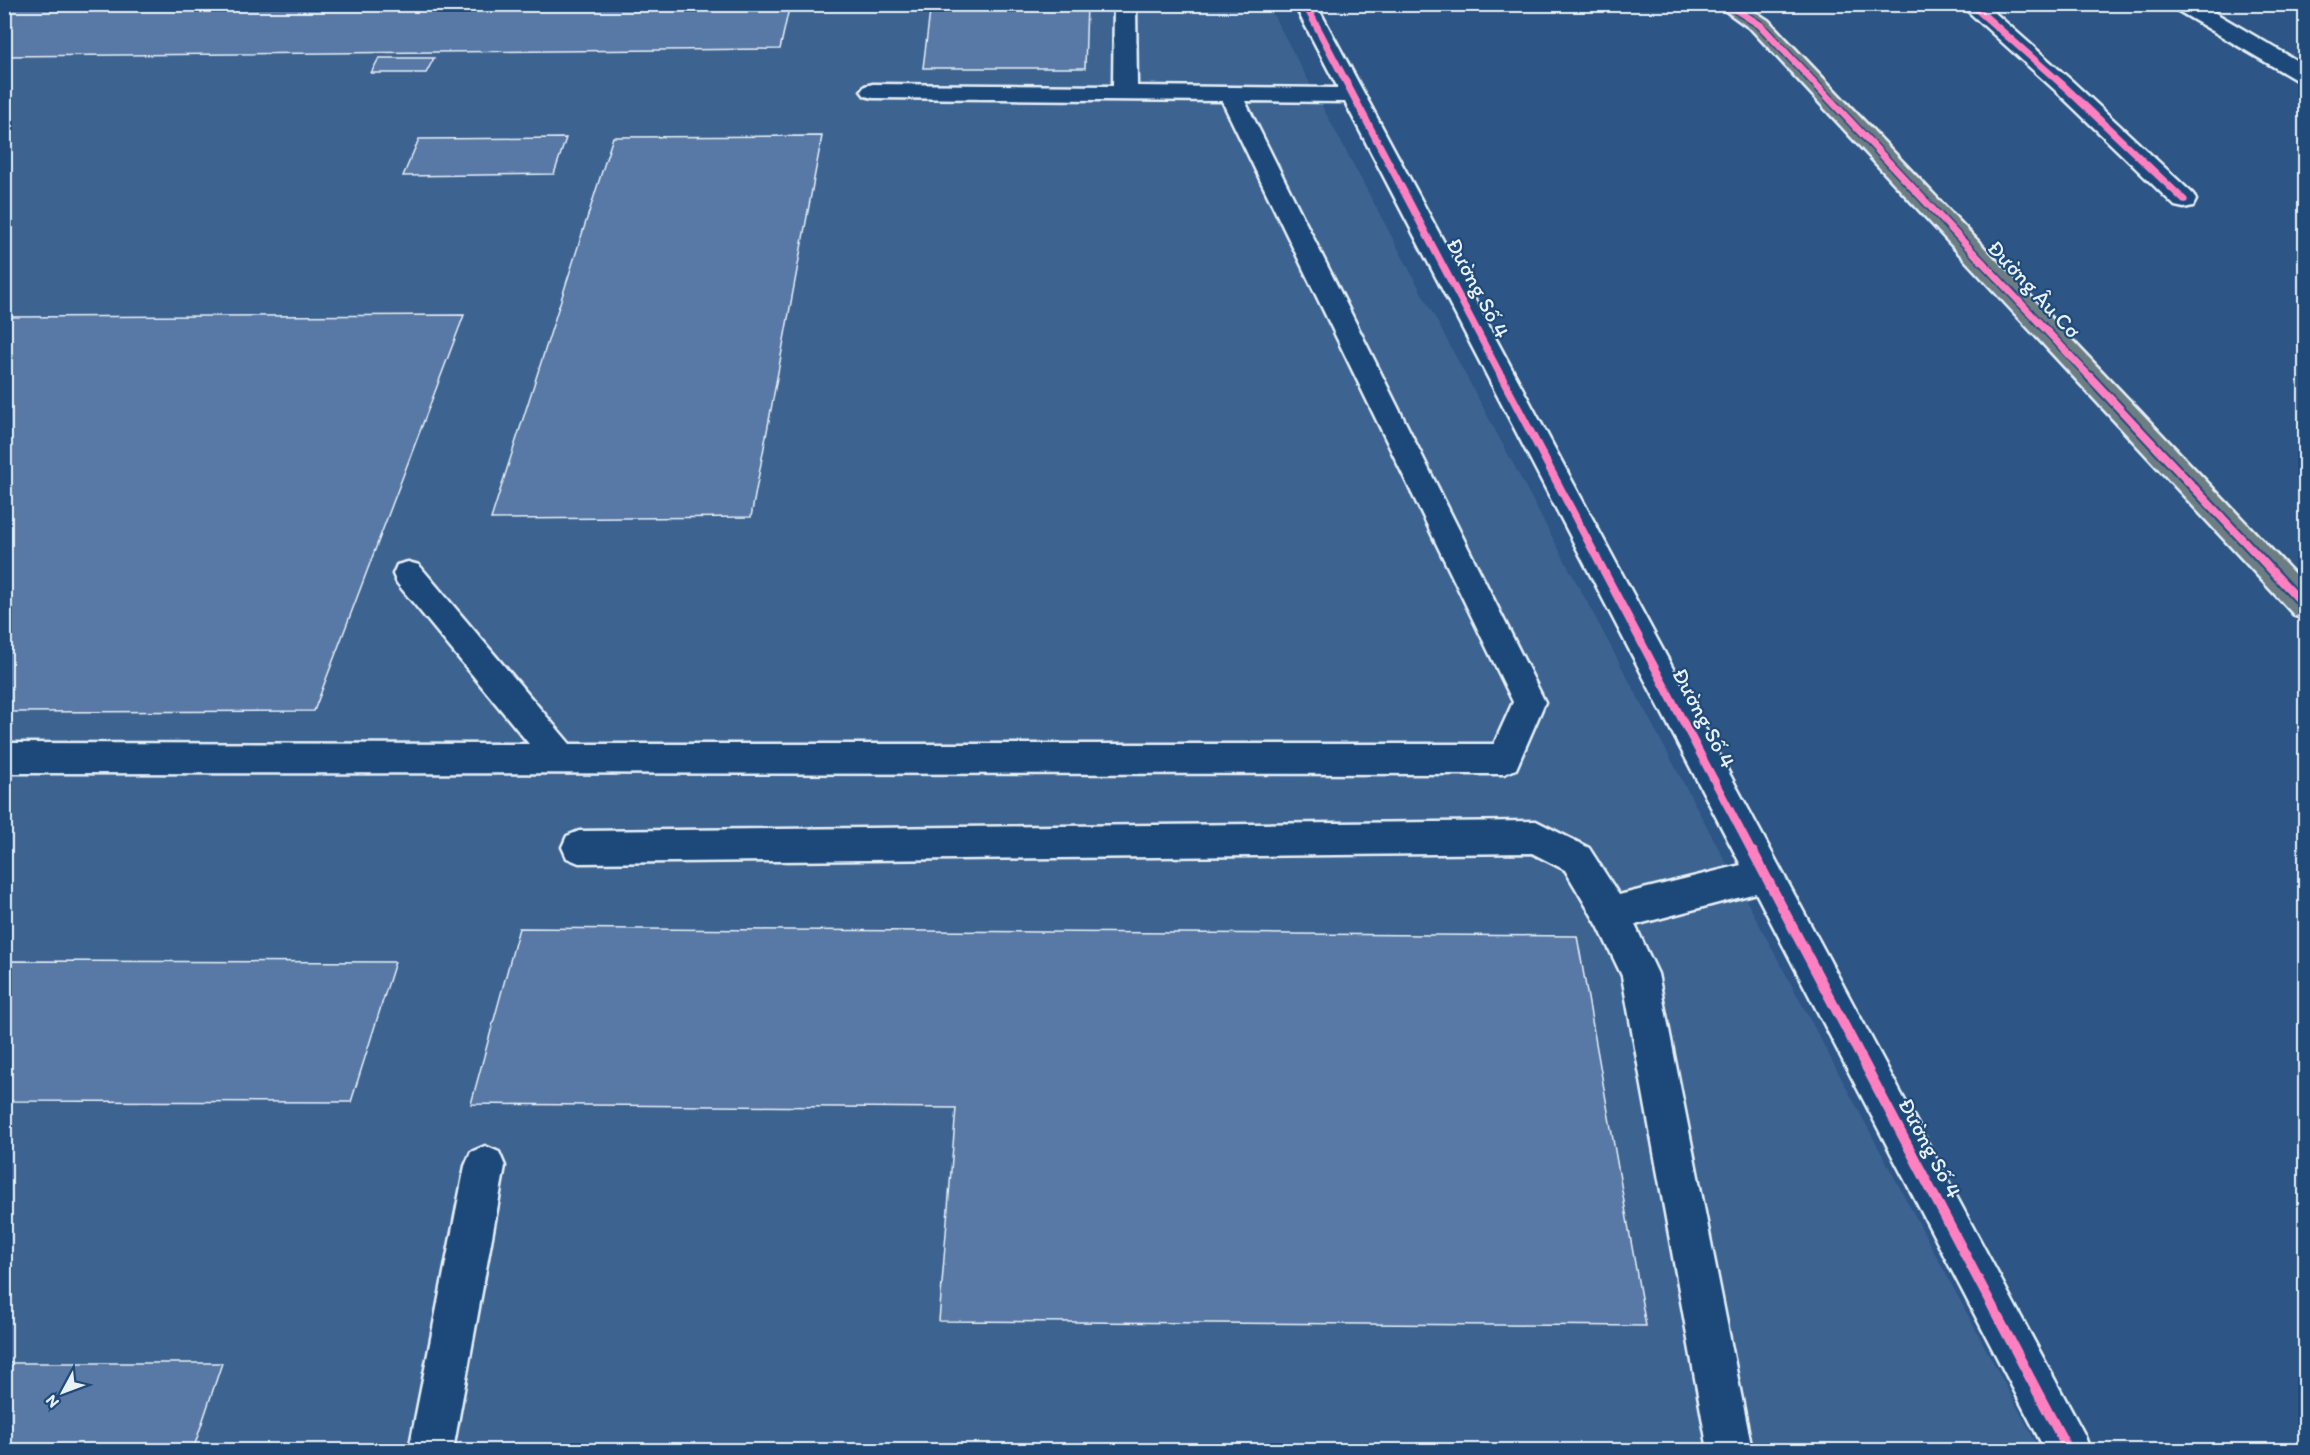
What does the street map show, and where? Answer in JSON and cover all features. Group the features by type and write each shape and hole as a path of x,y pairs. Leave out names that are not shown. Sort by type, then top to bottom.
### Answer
{"main road":[{"name":"Đường Âu Cơ","path":"1727,4 1760,25 2300,593"}],"street":[{"path":"1125,4 1125,93"},
{"name":"Đường Số 4","path":"1305,4 2068,1450"},
{"path":"1971,4 2064,86 2184,200"},
{"path":"2182,4 2306,76"},
{"path":"873,91 1354,95"},
{"path":"4,758 1504,759 1529,702 1230,94"},
{"path":"408,574 561,758"},
{"path":"579,847 1536,837 1577,859 1611,914 1640,974 1730,1450"},
{"path":"1611,914 1764,875"},
{"path":"431,1450 485,1166"}],"shaded area":[{"path":"5,4 1268,5 2040,1450 5,1450"}],"building":[{"path":"4,4 790,4 780,49 4,56"},
{"path":"931,4 1087,4 1085,68 923,68"},
{"path":"379,58 434,58 426,73 371,73"},
{"path":"822,136 751,517 491,519 613,137"},
{"path":"566,138 554,174 403,176 419,139"},
{"path":"464,315 314,711 4,712 4,317"},
{"path":"519,928 1577,936 1646,1326 939,1321 956,1108 471,1104"},
{"path":"4,961 395,962 351,1102 4,1101"},
{"path":"4,1363 222,1363 193,1450 4,1450"}],"cycle path":[{"path":"1305,4 2068,1450"},
{"path":"1727,4 1760,25 2306,607"},
{"path":"1971,4 2064,86 2184,200"}]}
